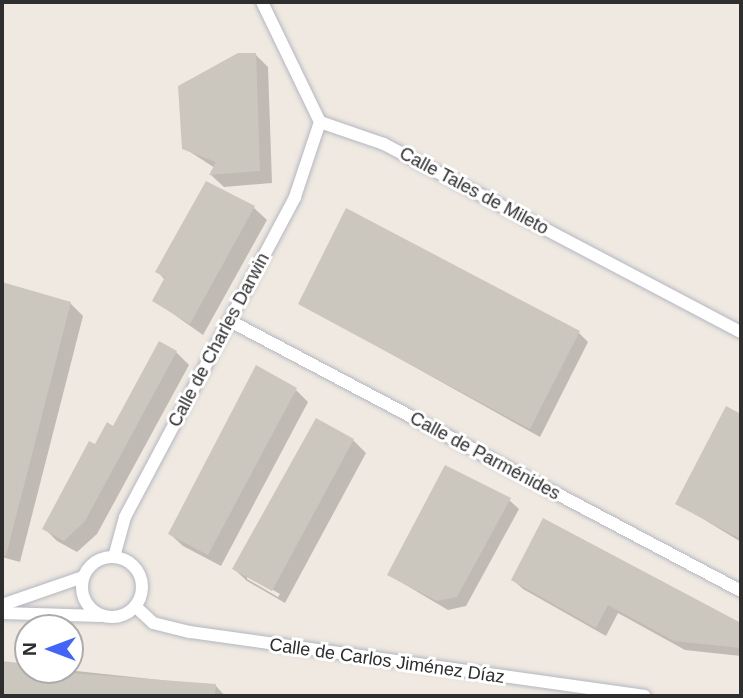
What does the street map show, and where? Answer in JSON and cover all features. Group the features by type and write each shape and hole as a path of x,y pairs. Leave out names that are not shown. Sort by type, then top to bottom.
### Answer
{"street":[{"path":"261,2 320,122"},
{"name":"Calle de Charles Darwin","path":"114,557 125,517 295,197 320,122"},
{"name":"Calle Tales de Mileto","path":"320,122 384,144 741,332"},
{"name":"Calle de Parménides","path":"230,321 741,591"},
{"path":"2,613 113,618 136,607 142,582 137,569 114,557 90,566 83,577 85,600 100,616"},
{"path":"2,605 83,577"},
{"name":"Calle de Carlos Jiménez Díaz","path":"136,607 153,623 190,632 645,696"}],"building":[{"path":"238,53 256,53 260,171 209,175 216,162 182,149 178,86"},
{"path":"206,181 255,206 190,324 152,301 165,277 155,272"},
{"path":"346,208 580,331 530,429 298,304"},
{"path":"2,282 71,302 6,556 2,555"},
{"path":"159,341 177,351 85,521 64,541 42,529 89,441 95,444 107,422 113,426"},
{"path":"256,365 297,388 208,555 168,534"},
{"path":"726,406 741,414 741,539 675,504"},
{"path":"316,418 354,439 272,591 232,569"},
{"path":"445,465 511,498 457,597 437,601 387,575"},
{"path":"543,518 741,623 741,648 674,641 608,605 596,628 511,580"},
{"path":"2,661 14,662 14,684 84,684 84,674 216,684 215,696 2,696"}]}
